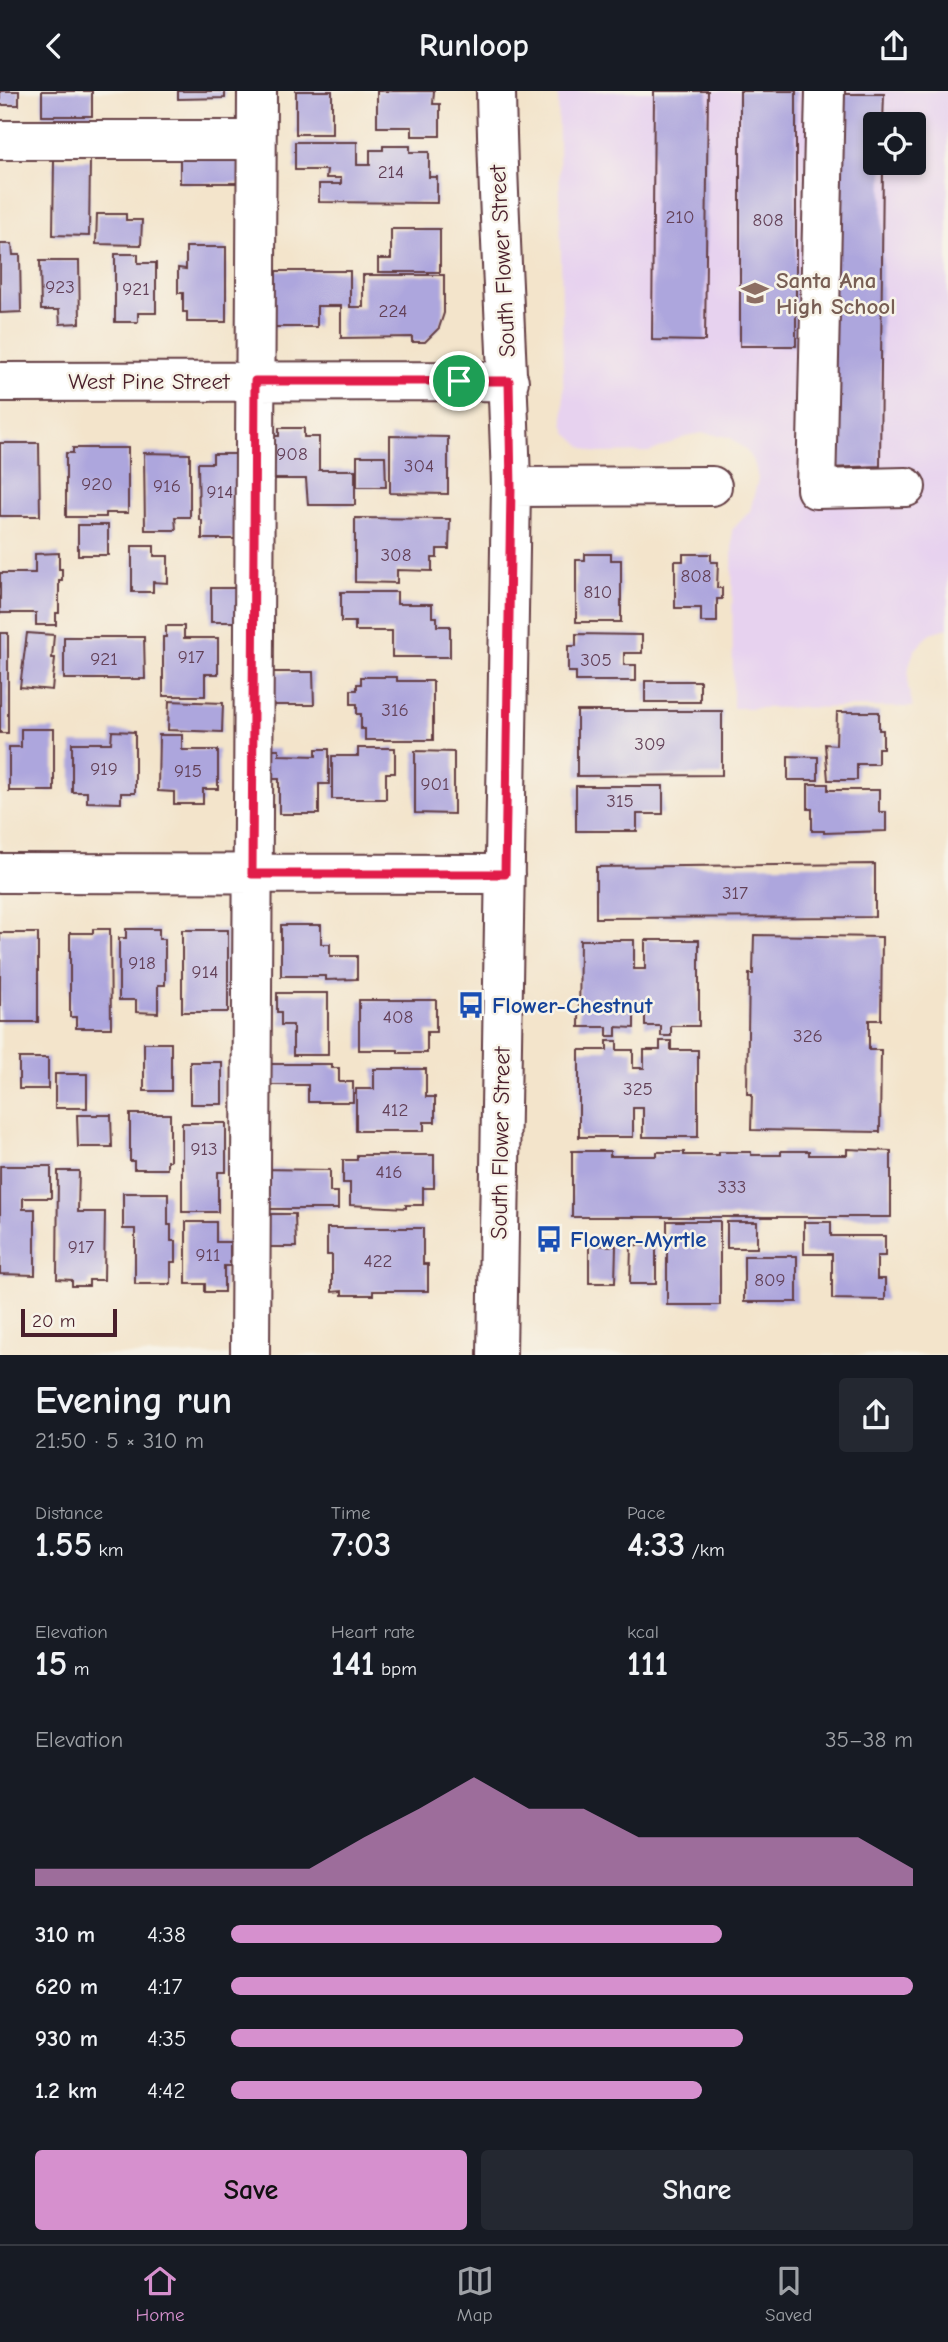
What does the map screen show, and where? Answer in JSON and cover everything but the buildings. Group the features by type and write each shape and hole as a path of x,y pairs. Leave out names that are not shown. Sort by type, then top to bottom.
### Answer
{"street":[{"path":"250,1355 257,91"},
{"name":"South Flower Street","path":"496,91 497,185 509,381 511,487 497,1355"},
{"path":"825,91 816,489 906,487"},
{"path":"0,140 256,140"},
{"name":"West Pine Street","path":"0,382 509,381"},
{"path":"511,487 712,486"},
{"path":"0,873 505,874"}],"shaded area":[{"name":"Santa Ana High School","path":"558,91 948,91 948,628 931,633 914,651 909,666 908,687 913,707 733,708 732,530 750,511 758,479 755,465 746,450 730,437 704,433 690,435 650,452 597,453 584,448 568,434 564,424"}],"place":[{"name":"Santa Ana High School","path":"755,293"},
{"name":"Flower-Chestnut","path":"471,1005"},
{"name":"Flower-Myrtle","path":"549,1239"}],"route":[{"path":"255,381 459,381 509,381 511,487 505,874 252,874 255,381"}]}
